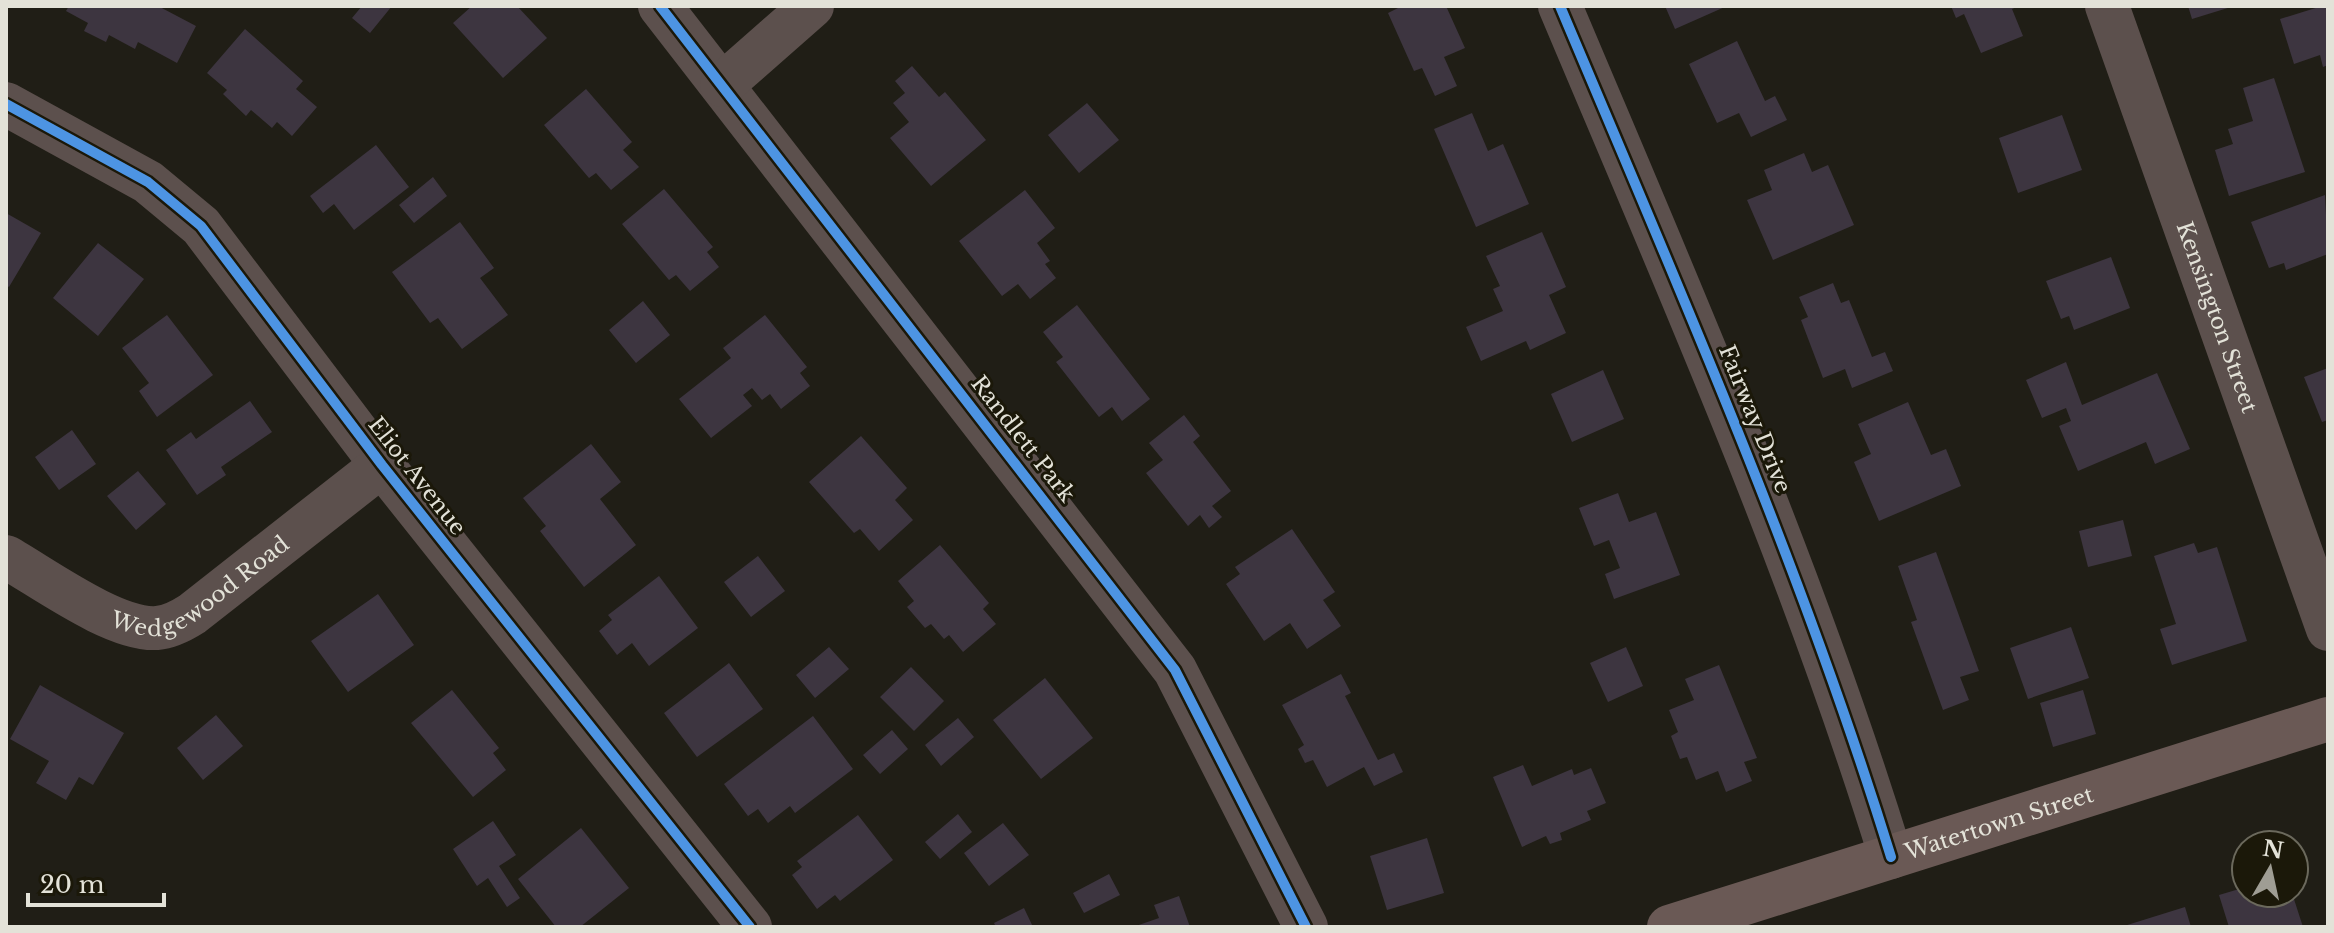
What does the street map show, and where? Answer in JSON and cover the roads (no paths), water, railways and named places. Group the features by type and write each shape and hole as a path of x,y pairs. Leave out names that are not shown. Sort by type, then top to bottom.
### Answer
{"main road":[{"name":"Watertown Street","path":"1669,927 2328,719"}],"street":[{"name":"Randlett Park","path":"660,6 1175,670 1306,927"},
{"path":"722,85 812,6"},
{"name":"Fairway Drive","path":"1560,6 1756,473 1866,776 1891,857"},
{"name":"Kensington Street","path":"2107,6 2328,629"},
{"name":"Eliot Avenue","path":"6,104 148,182 185,210 215,242 382,465 750,927"},
{"name":"Wedgewood Road","path":"6,557 127,624 156,628 169,626 192,614 382,465"}]}
